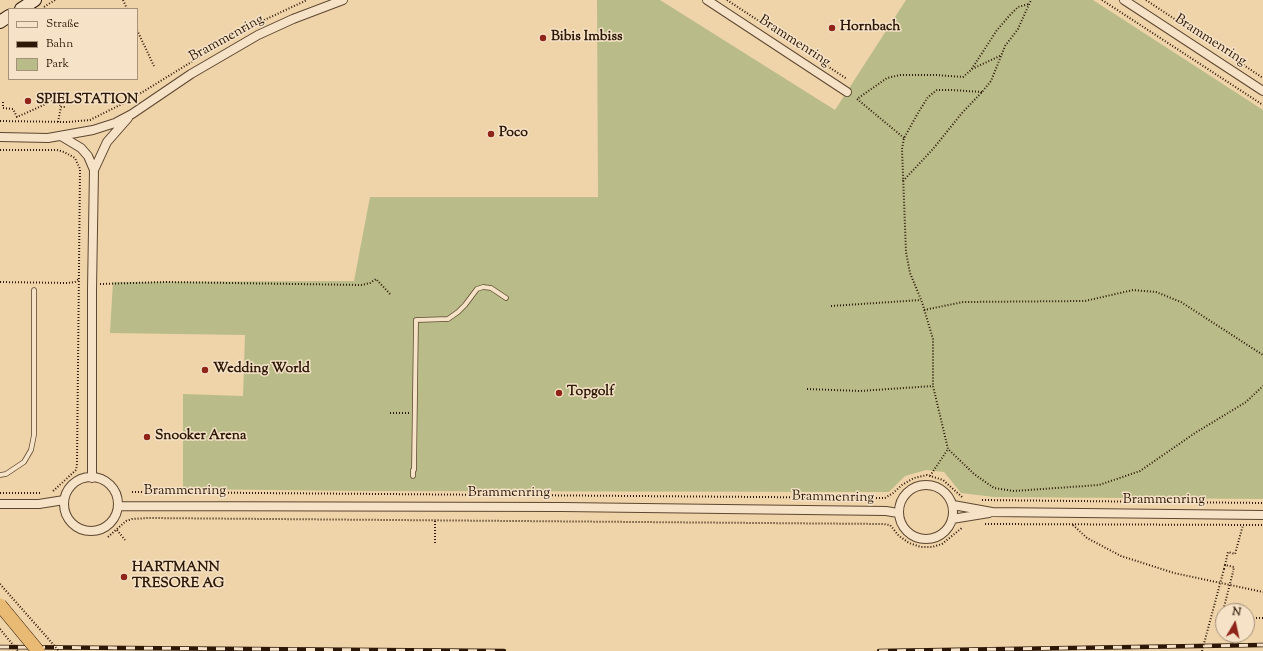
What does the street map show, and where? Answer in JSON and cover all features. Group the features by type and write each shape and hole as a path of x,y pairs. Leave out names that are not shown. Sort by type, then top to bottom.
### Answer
{"main road":[{"path":"23,8 36,0"},
{"path":"0,605 38,651"}],"street":[{"name":"Brammenring","path":"0,137 48,138 93,130 115,122 132,114 191,74 258,35 293,19 343,0"},
{"name":"Brammenring","path":"707,0 847,92"},
{"name":"Brammenring","path":"1124,0 1263,91"},
{"name":"Brammenring","path":"94,170 107,142 132,114"},
{"name":"Brammenring","path":"60,136 80,148 88,156 94,170 92,478"},
{"path":"92,478 104,481 110,486 117,495 119,506 117,513 106,526 100,530 87,531 79,528 71,522 66,513 64,500 72,486 81,480 92,478"},
{"path":"923,485 930,485 939,488 947,494 953,505 952,519 947,529 939,535 930,538 920,538 911,535 904,528 899,519 898,513 900,503 904,494 912,488 923,485"},
{"path":"0,504 39,504 64,500"},
{"name":"Brammenring","path":"953,505 992,512 1263,514"},
{"name":"Brammenring","path":"119,506 562,507 886,511 898,513"},
{"name":"Brammenring","path":"952,519 992,512"}],"lane":[{"path":"413,476 416,320 448,319 458,312 476,288 491,288 506,298"},
{"path":"0,475 6,474 24,462 30,450 34,435 34,290"}],"path":[{"path":"43,8 56,0"},
{"path":"0,121 58,122 90,120 128,101 245,29 307,0"},
{"path":"727,0 847,79"},
{"path":"903,181 933,149 991,80 1005,46 1018,29 1031,0"},
{"path":"1102,0 1263,105"},
{"path":"1146,0 1263,78"},
{"path":"904,138 858,99 886,78 900,74 936,75 962,78 971,70 997,30 1010,15 1018,7 1029,4"},
{"path":"138,32 154,66"},
{"path":"971,70 1002,55"},
{"path":"982,92 937,90 928,97 904,138 902,149 906,252 910,273 921,300 933,339 933,386 948,449 974,474 994,488 1014,491 1099,485 1140,471 1195,433 1246,402 1263,386"},
{"path":"3,102 3,108 13,109 17,117 57,99 61,107 58,122"},
{"path":"61,107 66,107"},
{"path":"0,150 57,150 74,158 80,169 80,279 76,470 50,494"},
{"path":"0,282 68,283 75,282 80,279"},
{"path":"93,284 166,282 362,285 370,283 376,279 391,295"},
{"path":"924,310 963,302 1085,301 1133,290 1156,292 1181,302 1263,355"},
{"path":"830,306 921,300"},
{"path":"807,389 860,391 933,386"},
{"path":"390,413 415,414"},
{"path":"930,476 948,449"},
{"path":"132,492 885,498 914,478 927,475 943,480 966,500"},
{"path":"0,493 42,494"},
{"path":"980,500 1263,503"},
{"path":"108,537 126,521 148,518 883,524 890,525 899,536 909,543 921,547 932,547 942,544 950,539 962,527 966,526"},
{"path":"435,521 435,543"},
{"path":"981,524 1263,526"},
{"path":"1072,524 1087,538 1121,556 1174,573 1263,592"},
{"path":"116,530 125,540"},
{"path":"1202,651 1228,552 1235,554 1241,533"},
{"path":"1224,603 1234,567 1225,564"},
{"path":"0,584 59,651"},
{"path":"0,629 18,651"}],"green space":[{"path":"597,0 660,0 835,110 906,0 1093,0 1263,110 1263,499 994,497 961,493 944,472 926,470 905,476 889,492 359,491 183,489 183,394 243,396 245,335 110,333 113,282 354,281 370,197 598,197"}],"railway":[{"path":"879,651 1263,645"},
{"path":"0,647 504,651"}],"place":[{"name":"Hornbach","path":"832,28"},
{"name":"Bibis Imbiss","path":"543,38"},
{"name":"SPIELSTATION","path":"28,101"},
{"name":"Poco","path":"491,134"},
{"name":"Wedding World","path":"205,370"},
{"name":"Topgolf","path":"559,393"},
{"name":"Snooker Arena","path":"147,437"},
{"name":"HARTMANN TRESORE AG","path":"124,577"}]}
